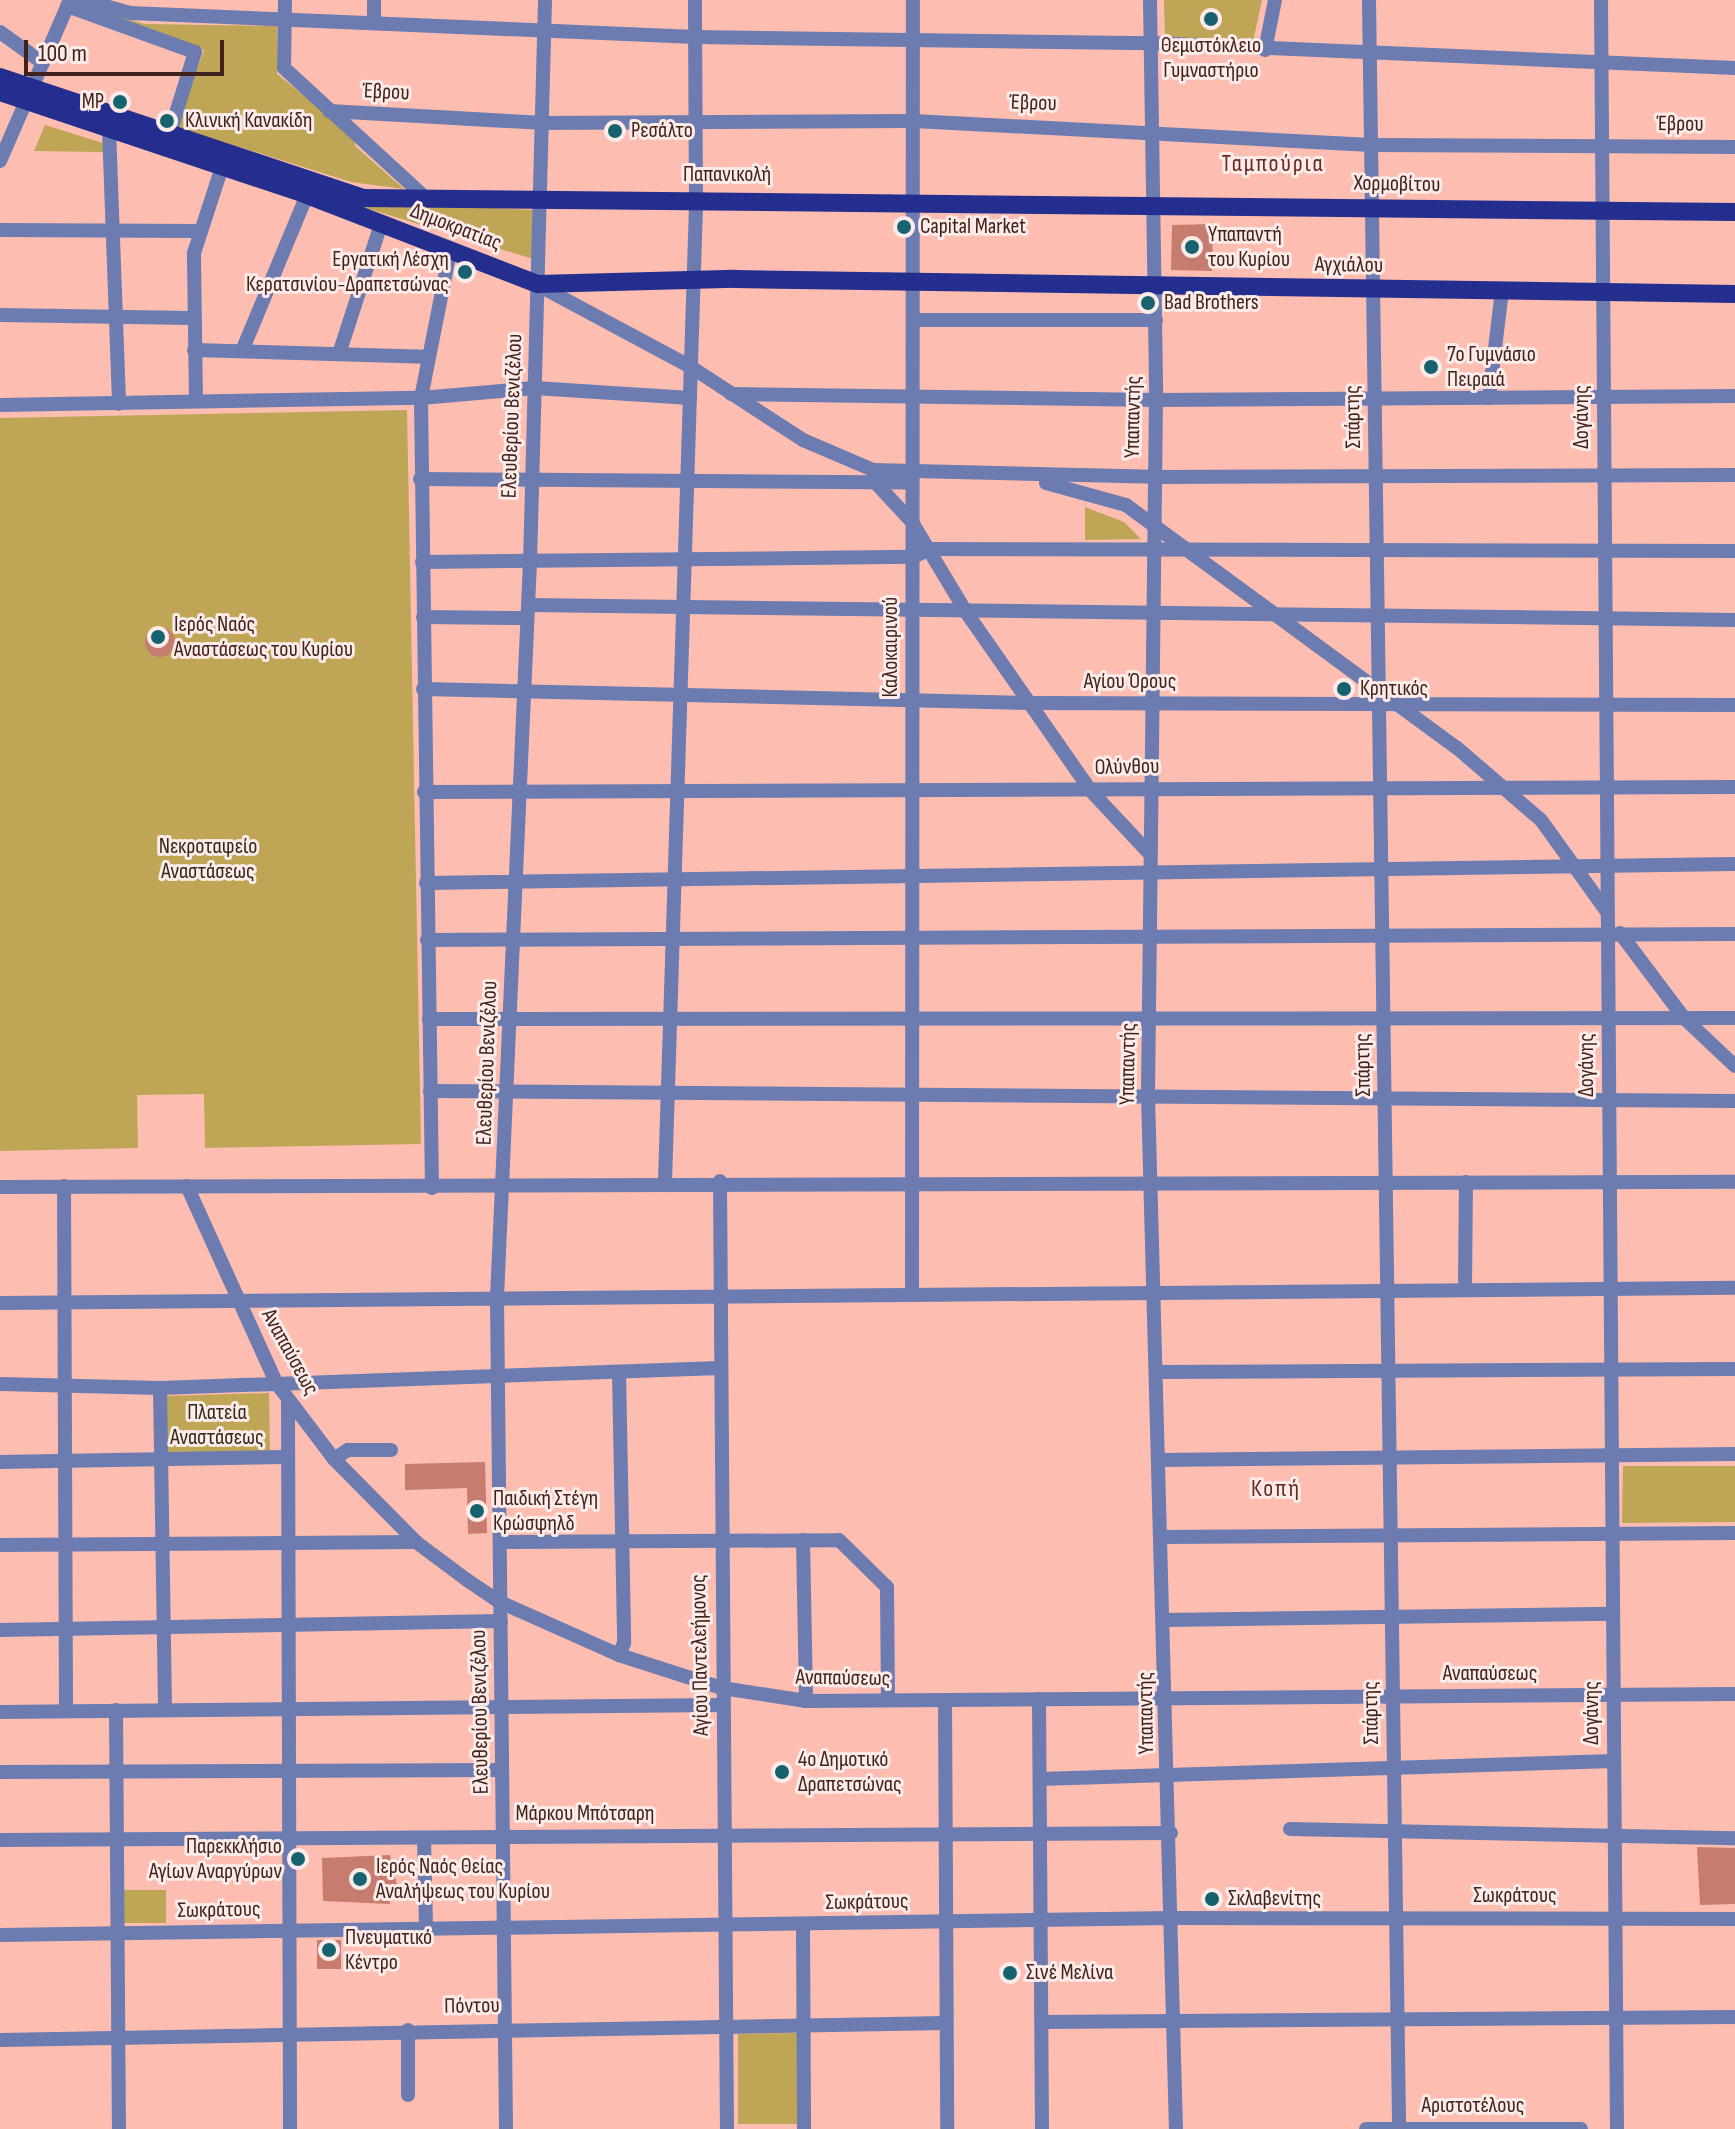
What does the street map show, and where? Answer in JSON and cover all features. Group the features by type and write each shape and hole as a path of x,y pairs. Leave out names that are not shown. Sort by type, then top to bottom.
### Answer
{"main road":[{"name":"Δημοκρατίας","path":"0,77 29,94 109,129 307,195 538,284 694,279 915,282"},
{"name":"Δημοκρατίας","path":"0,92 29,94 348,195 539,201"},
{"name":"Παπανικολή","path":"539,201 696,198 914,201"},
{"name":"Χορμοβίτου","path":"914,201 1735,212"},
{"name":"Αγχιάλου","path":"915,282 1735,294"}],"street":[{"path":"84,0 130,13 374,19 695,37 1151,43 1370,56 1735,68"},
{"path":"285,0 284,68 425,197"},
{"path":"374,0 374,19"},
{"name":"Ελευθερίου Βενιζέλου","path":"506,2129 497,1297 530,563 545,0"},
{"path":"665,1181 694,279 695,0"},
{"name":"Καλοκαιρινού","path":"912,1294 913,0"},
{"name":"Υπαπαντής","path":"1150,0 1156,400 1149,853 1152,1017 1148,1096 1169,1698 1176,2129"},
{"path":"1265,50 1275,0"},
{"name":"Σπάρτης","path":"1369,0 1399,2129"},
{"name":"Δογάνης","path":"1601,0 1607,865 1608,914 1616,938 1608,1018 1617,2129"},
{"path":"2,153 69,3 193,50 197,56 169,136"},
{"path":"0,32 43,63"},
{"name":"Έβρου","path":"329,111 541,123 695,118 914,121 1152,129 1371,145 1735,147"},
{"path":"109,129 119,404"},
{"path":"196,401 192,318 199,231 222,167"},
{"path":"242,351 307,195"},
{"path":"339,354 381,224"},
{"path":"0,230 199,231"},
{"path":"432,1188 424,792 421,398 425,357 450,251"},
{"path":"538,284 691,367 729,394 845,460 873,470 911,477"},
{"path":"1489,398 1502,291"},
{"path":"0,315 192,318"},
{"path":"914,320 1156,320"},
{"path":"194,350 425,357"},
{"path":"0,405 421,398 535,388 690,398"},
{"path":"729,394 1156,400 1735,396"},
{"path":"420,479 532,476 873,480 998,475 1735,475"},
{"path":"998,475 1093,491 1154,523 1379,699 1398,705 1735,705"},
{"path":"873,480 912,522 966,612 1090,790 1149,853"},
{"path":"422,562 530,563 685,556 913,557 930,549 1735,551"},
{"path":"423,617 683,610 1735,620"},
{"name":"Αγίου Όρους","path":"423,689 1151,705 1379,699"},
{"path":"1398,705 1506,787 1577,866 1608,914"},
{"name":"Ολύνθου","path":"424,792 1735,787"},
{"path":"426,883 1149,870 1735,864"},
{"path":"427,940 1383,934 1616,938 1735,934"},
{"path":"1616,938 1684,1018 1735,1066"},
{"path":"429,1019 1735,1018"},
{"path":"430,1091 1385,1097 1609,1104 1735,1101"},
{"path":"0,1187 504,1188 665,1181 1735,1182"},
{"name":"Αγίου Παντελεήμονος","path":"720,1181 727,2129"},
{"path":"1465,1290 1466,1182"},
{"path":"64,1186 66,1711"},
{"name":"Αναπαύσεως","path":"187,1186 277,1384 334,1459 416,1542 500,1602 619,1655 722,1688 806,1701 1735,1694"},
{"path":"0,1303 1735,1288"},
{"path":"0,1384 160,1388 720,1368"},
{"path":"1156,1372 1735,1369"},
{"path":"619,1372 624,1643 619,1655"},
{"path":"160,1388 165,1710"},
{"path":"288,1401 285,1457 290,2129"},
{"path":"334,1459 348,1450 391,1450"},
{"path":"1160,1460 1735,1454"},
{"path":"0,1462 285,1457"},
{"path":"1163,1537 1735,1533"},
{"path":"803,1540 806,1701"},
{"path":"500,1542 839,1540 887,1587 888,1700"},
{"path":"0,1545 416,1542"},
{"path":"1166,1620 1613,1614"},
{"path":"0,1630 501,1621"},
{"path":"1039,1699 1042,2129"},
{"path":"945,1700 947,2129"},
{"path":"0,1712 722,1705"},
{"path":"116,1710 119,2129"},
{"path":"1040,1779 1614,1761"},
{"path":"0,1772 117,1774 502,1770"},
{"path":"1290,1829 1394,1827 1615,1839 1735,1838"},
{"name":"Μάρκου Μπότσαρη","path":"0,1840 1171,1833"},
{"path":"424,1838 426,1927"},
{"name":"Σωκράτους","path":"0,1935 1173,1918 1735,1919"},
{"path":"803,1925 806,2024 804,2129"},
{"path":"1042,2022 1735,2017"},
{"name":"Πόντου","path":"0,2040 289,2037 505,2028 946,2023"},
{"path":"408,2030 408,2095"},
{"name":"Αριστοτέλους","path":"1366,2129 1581,2129"}],"green space":[{"name":"Θεμιστόκλειο Γυμναστήριο","path":"1164,0 1262,0 1253,42 1165,38"},
{"path":"88,8 145,24 277,26 277,74 355,136 355,146 404,189 351,182 176,127 204,50"},
{"path":"45,125 103,143 104,152 34,151"},
{"path":"343,201 534,210 533,259"},
{"name":"Νεκροταφείο Αναστάσεως","path":"407,410 421,1144 205,1148 204,1094 137,1095 138,1148 0,1151 0,418"},
{"path":"1085,507 1124,522 1141,539 1085,540"},
{"name":"Πλατεία Αναστάσεως","path":"269,1393 270,1453 165,1455 164,1396"},
{"path":"1623,1466 1735,1466 1735,1522 1622,1523"},
{"path":"124,1890 166,1890 166,1923 124,1923"},
{"path":"798,2033 798,2124 738,2124 738,2034"}],"building":[{"name":"Υπαπαντή του Κυρίου","path":"1213,224 1212,271 1171,270 1172,225"},
{"name":"Ιερός Ναός Αναστάσεως του Κυρίου","path":"160,627 171,631 175,642 171,653 160,657 149,653 145,642 149,631"},
{"name":"Παιδική Στέγη Κρώσφηλδ","path":"485,1462 487,1533 468,1534 467,1488 405,1490 405,1464"},
{"path":"1697,1847 1735,1848 1735,1904 1700,1905"},
{"name":"Ιερός Ναός Θείας Αναλήψεως του Κυρίου","path":"390,1855 397,1885 390,1889 390,1904 323,1901 322,1858"},
{"name":"Πνευματικό Κέντρο","path":"317,1940 341,1940 341,1969 317,1969"}],"place":[{"name":"Θεμιστόκλειο Γυμναστήριο","path":"1211,19"},
{"name":"MP","path":"120,102"},
{"name":"Κλινική Κανακίδη","path":"167,121"},
{"name":"Ρεσάλτο","path":"615,131"},
{"name":"Capital Market","path":"904,227"},
{"name":"Υπαπαντή του Κυρίου","path":"1192,247"},
{"name":"Εργατική Λέσχη Κερατσινίου-Δραπετσώνας","path":"465,272"},
{"name":"Bad Brothers","path":"1148,303"},
{"name":"7ο Γυμνάσιο Πειραιά","path":"1431,367"},
{"name":"Ιερός Ναός Αναστάσεως του Κυρίου","path":"158,637"},
{"name":"Κρητικός","path":"1344,689"},
{"name":"Παιδική Στέγη Κρώσφηλδ","path":"477,1511"},
{"name":"4ο Δημοτικό Δραπετσώνας","path":"782,1772"},
{"name":"Παρεκκλήσιο Αγίων Αναργύρων","path":"298,1859"},
{"name":"Ιερός Ναός Θείας Αναλήψεως του Κυρίου","path":"360,1879"},
{"name":"Σκλαβενίτης","path":"1212,1899"},
{"name":"Πνευματικό Κέντρο","path":"329,1950"},
{"name":"Σινέ Μελίνα","path":"1010,1973"}],"district":[{"name":"Ταμπούρια","path":"1273,164"},
{"name":"Κοπή","path":"1276,1489"}]}
